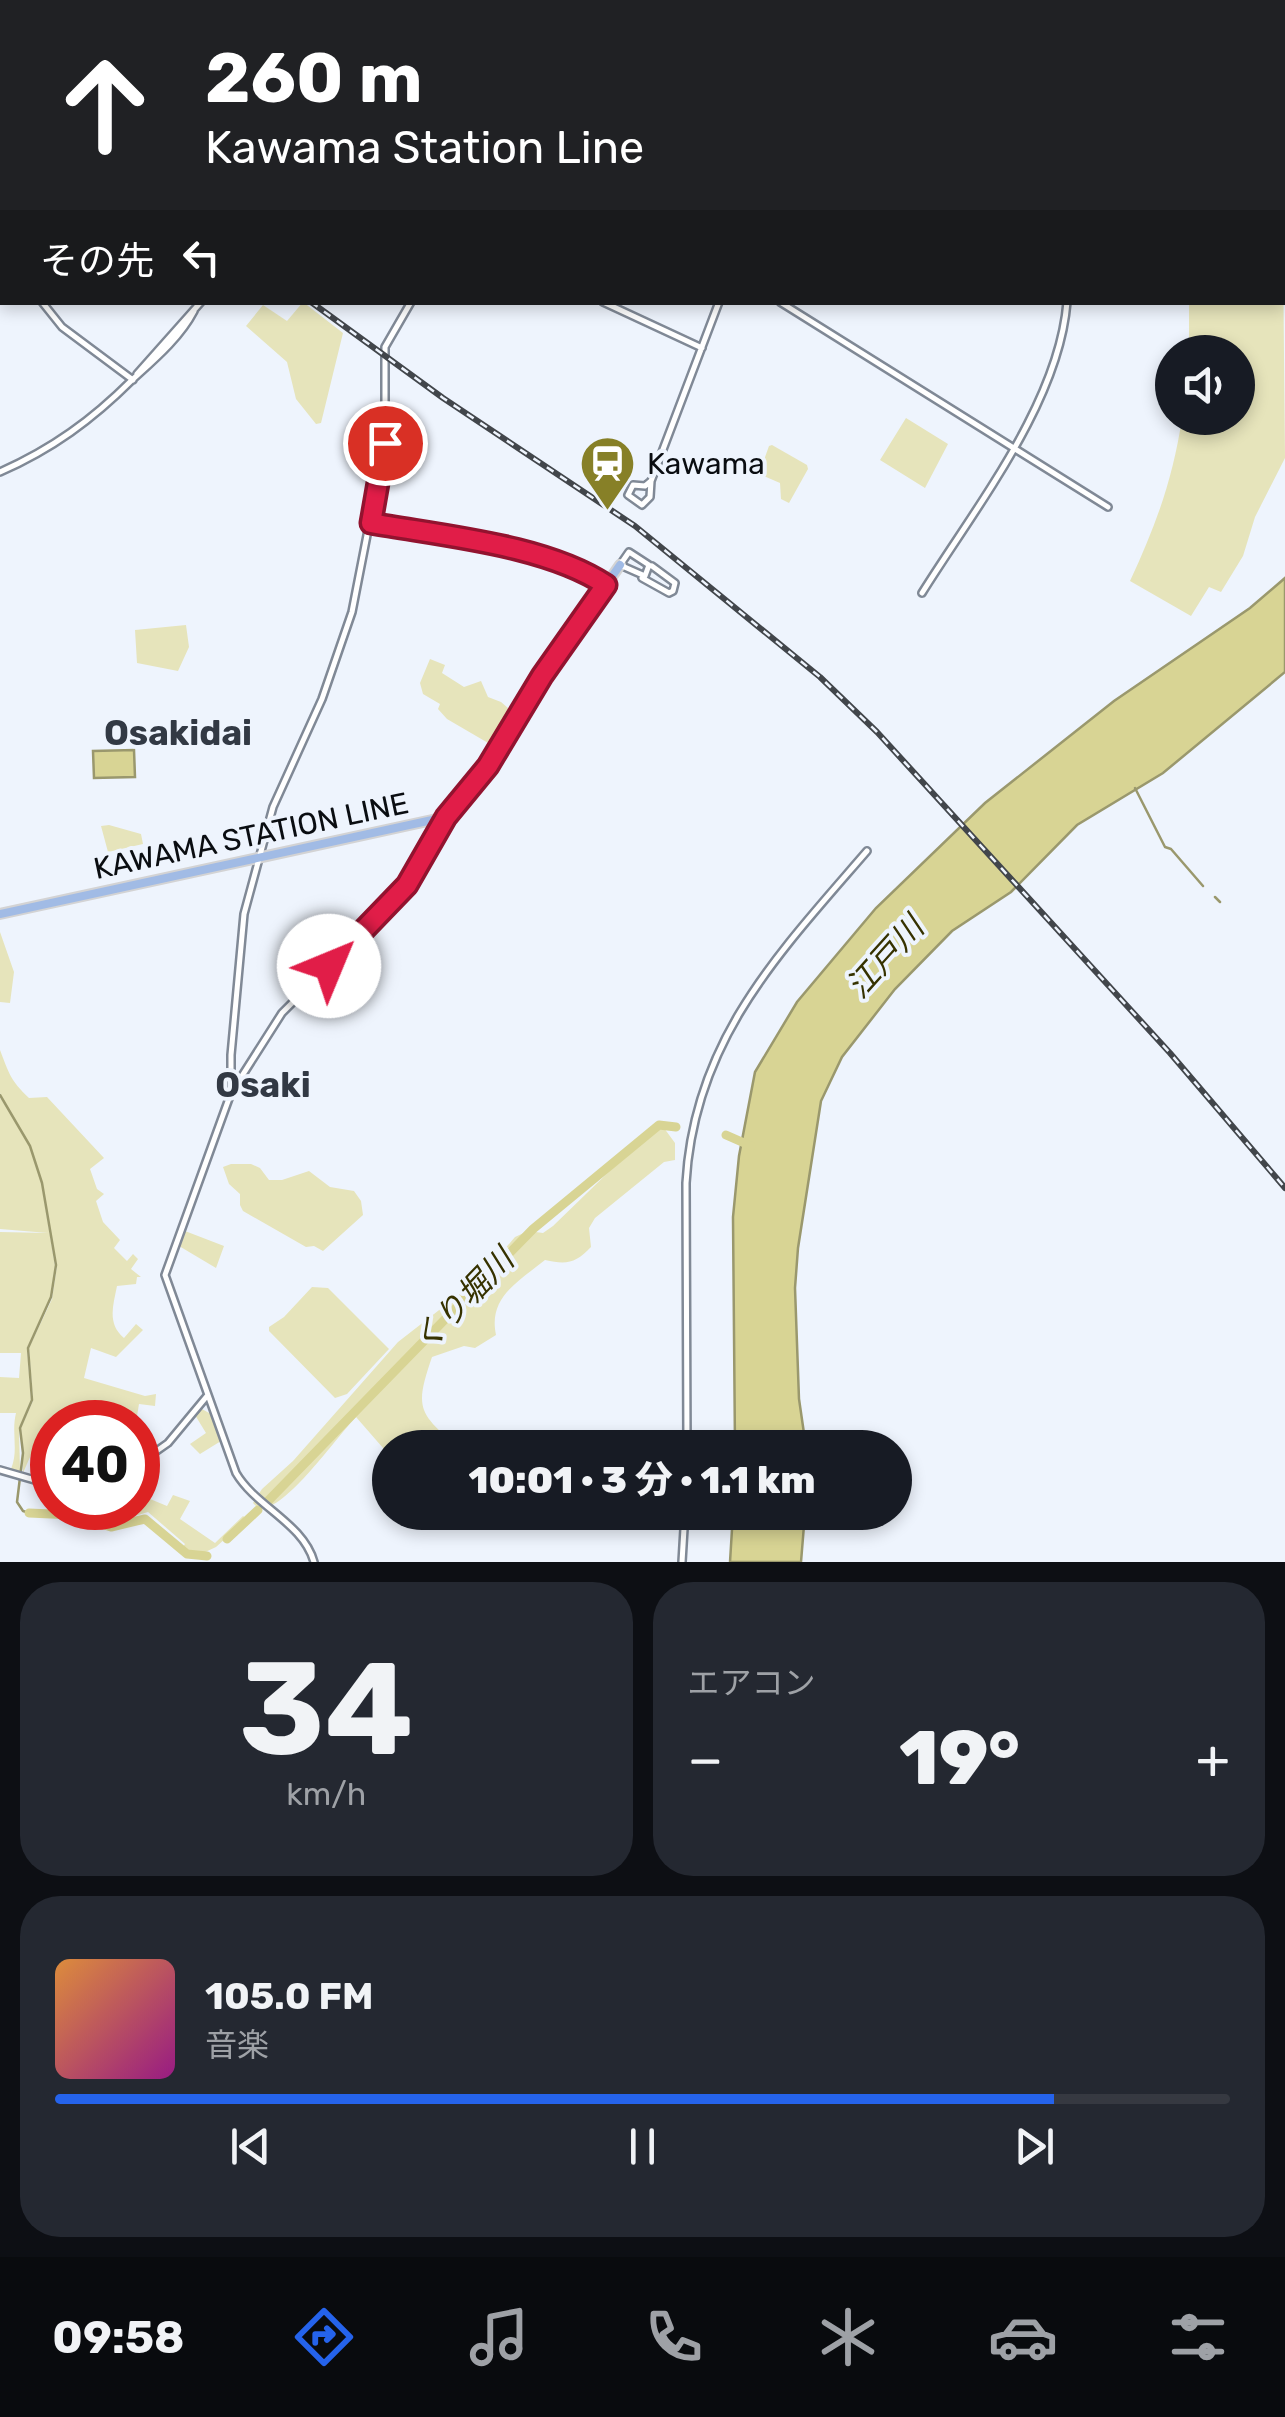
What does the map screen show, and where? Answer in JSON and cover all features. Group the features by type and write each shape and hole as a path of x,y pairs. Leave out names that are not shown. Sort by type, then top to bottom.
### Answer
{"main road":[{"name":"KAWAMA STATION LINE","path":"0,914 446,817 488,766 542,676 623,564"}],"street":[{"path":"44,305 56,322 133,380"},
{"path":"0,472 69,436 109,404 172,341 199,305"},
{"path":"231,1093 242,928 257,858 273,807 338,655 352,612 385,443 384,346 409,305"},
{"path":"609,305 702,348"},
{"path":"651,481 634,485 628,495 644,505 651,494 651,481 718,305"},
{"path":"785,305 1108,507"},
{"path":"922,593 1051,378 1068,305"},
{"path":"371,523 549,558 584,570 606,585"},
{"path":"632,552 675,583 673,592 623,564 632,552"},
{"path":"640,576 645,576 649,565"},
{"path":"314,1562 303,1539 258,1501 236,1473 165,1275 231,1093 284,1012 400,894 446,817"},
{"path":"686,1430 686,1183 690,1143 702,1095 756,982 866,851"},
{"path":"160,1449 207,1396"},
{"path":"0,1470 30,1478"},
{"path":"682,1562 684,1530"}],"shaded area":[{"path":"263,305 287,321 300,305 307,305 343,333 321,423 316,424 296,399 287,362 246,326"},
{"path":"1189,305 1284,305 1285,458 1255,517 1243,556 1221,592 1209,587 1191,616 1130,581 1174,461 1179,435 1255,435 1255,335 1189,335"},
{"path":"906,418 948,444 925,488 880,460"},
{"path":"772,445 807,465 789,503 781,499 780,483 759,474"},
{"path":"186,625 189,647 178,671 137,663 135,630"},
{"path":"430,659 445,665 442,673 464,687 481,681 488,697 515,714 495,747 447,719 438,709 440,704 423,694 420,683"},
{"path":"101,826 141,834 143,844 108,852"},
{"path":"0,932 14,972 10,1003 0,1002"},
{"path":"0,1050 23,1092 29,1098 47,1097 104,1158 90,1169 97,1189 104,1194 96,1201 103,1222 120,1240 114,1248 127,1261 133,1254 138,1259 131,1269 141,1277 137,1277 136,1284 117,1286 115,1327 124,1338 136,1324 143,1330 116,1357 91,1348 84,1378 145,1396 156,1394 156,1400 33,1400 29,1348 52,1299 57,1266 41,1181 55,1266 50,1298 27,1348 31,1400 19,1428 20,1472 11,1469 16,1413 0,1413 0,1377 19,1378 21,1353 0,1353 0,1232 48,1233 0,1229 0,1098 7,1107 0,1093"},
{"path":"656,1126 664,1128 675,1143 675,1160 664,1162 595,1218 589,1228 591,1247 571,1261 545,1260 507,1291 496,1310 496,1335 475,1348 464,1346 432,1357 422,1399 428,1417 439,1430 372,1430 372,1435 356,1417 283,1498 259,1509 253,1503 398,1342 479,1279 515,1237 528,1231 543,1233"},
{"path":"251,1164 269,1180 309,1171 330,1187 354,1191 361,1201 363,1215 323,1251 306,1247 243,1211 240,1194 229,1184 223,1167"},
{"path":"185,1231 224,1246 216,1268 179,1246"},
{"path":"312,1287 328,1288 389,1349 347,1394 335,1398 269,1331"},
{"path":"30,1408 30,1457 23,1473 21,1428"},
{"path":"200,1408 211,1414 221,1441 200,1454 190,1444 206,1433 195,1415"},
{"path":"173,1495 190,1501 180,1519 215,1543 243,1516 247,1519 216,1547 201,1554 182,1548 185,1544 160,1522 160,1503 167,1506"}],"water":[{"name":"江戸川","path":"1285,578 1285,672 1163,773 1077,825 1011,892 952,931 895,989 842,1057 821,1101 798,1248 795,1288 804,1430 735,1430 733,1217 739,1156 755,1072 797,1002 876,908 985,803 1114,701 1250,608"},
{"path":"134,750 135,777 94,778 93,751"},
{"path":"732,1530 804,1530 801,1562 730,1562"}],"waterway":[{"path":"1135,788 1165,847 1203,886"},
{"path":"1215,897 1220,902"},
{"path":"0,1095 30,1146 42,1183 56,1265 51,1297 28,1348 32,1400 20,1428 23,1453 17,1502 29,1513"},
{"name":"くり堀川","path":"268,1501 533,1229 659,1125 676,1127"},
{"name":"くり堀川","path":"726,1135 751,1146"},
{"name":"くり堀川","path":"227,1539 258,1510"},
{"name":"くり堀川","path":"29,1513 73,1515 111,1527 145,1519 187,1554 207,1556"}],"railway":[{"path":"315,305 443,398 635,526 820,677 877,732 1170,1053 1285,1188"}],"place":[{"name":"Kawama","path":"608,513"}],"district":[{"name":"Osakidai","path":"178,733"},
{"name":"Osaki","path":"263,1085"}],"route":[{"path":"329,966 407,885 446,817 488,766 542,676 606,585 584,570 549,558 371,523 385,443"}]}
